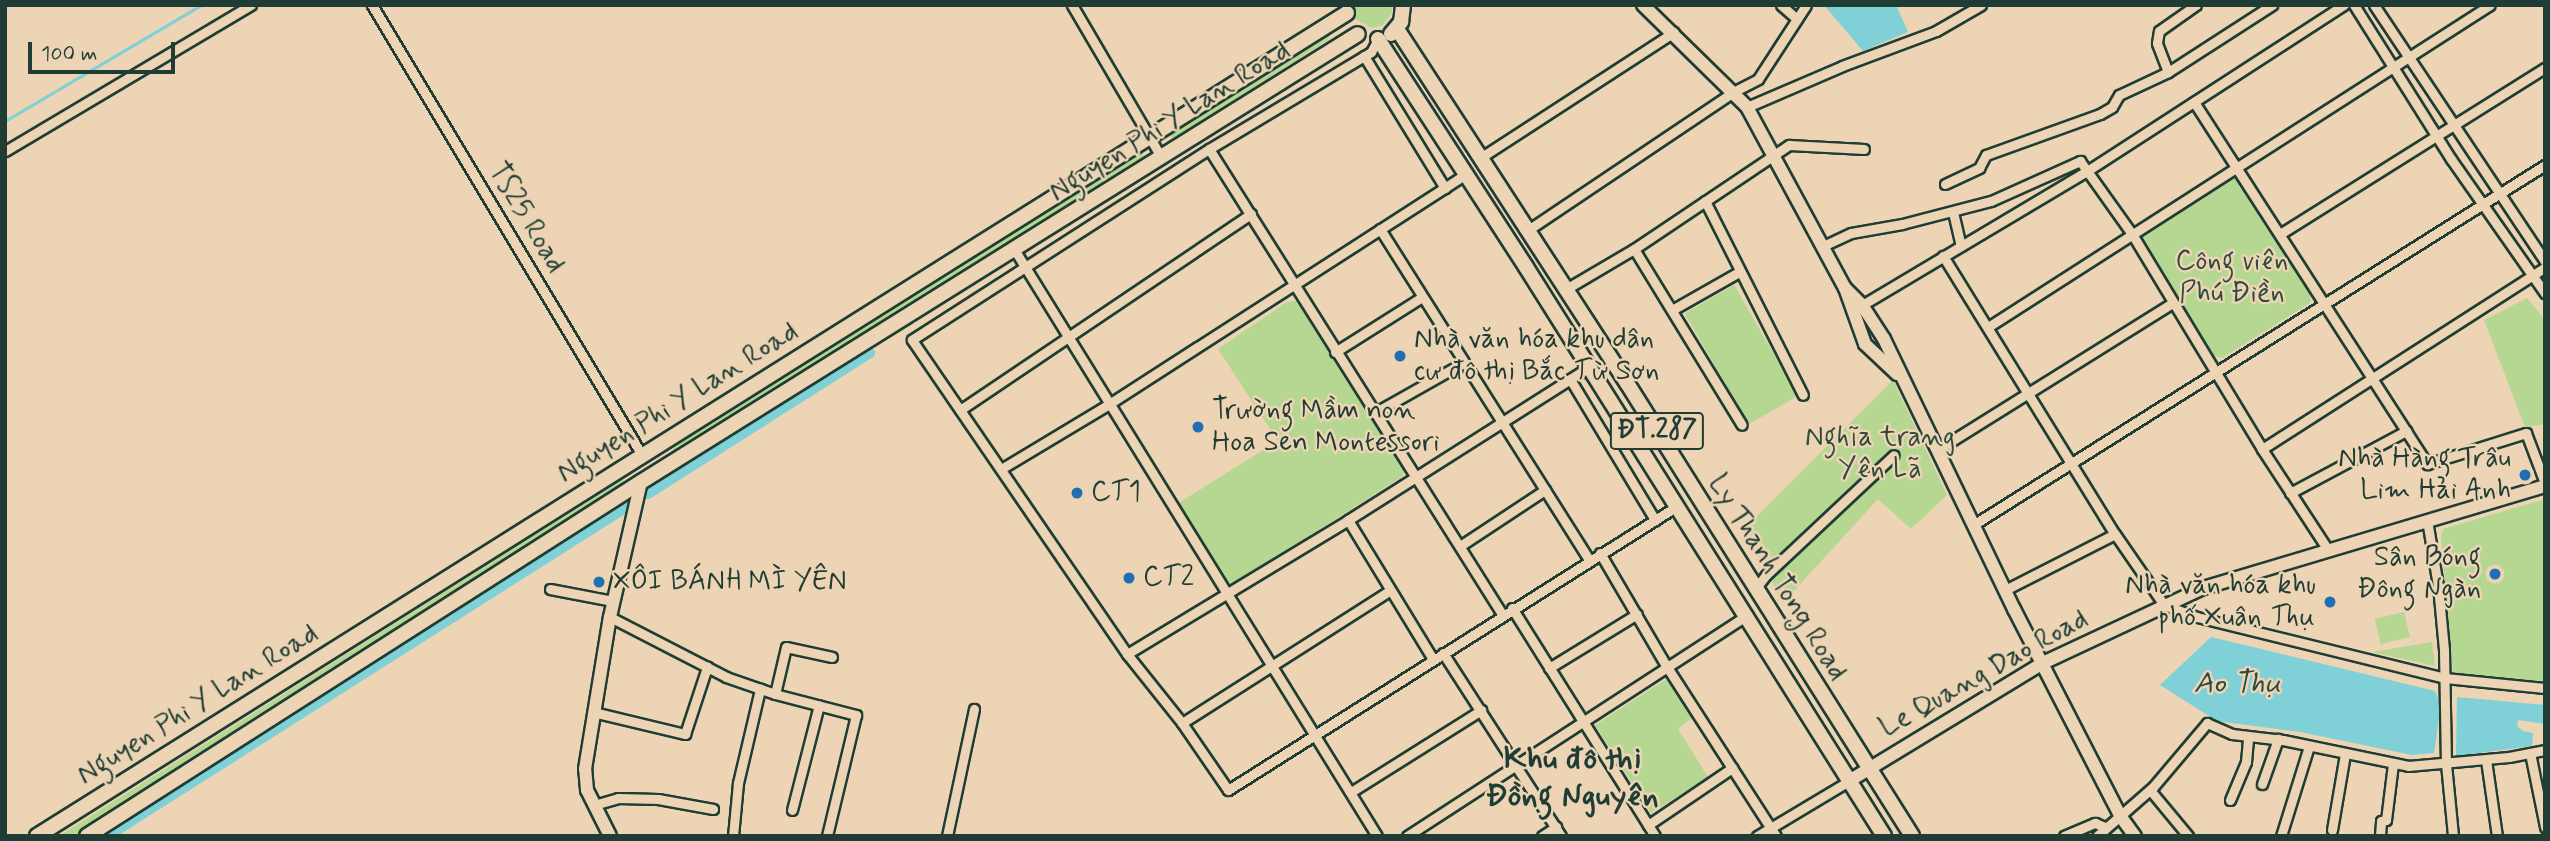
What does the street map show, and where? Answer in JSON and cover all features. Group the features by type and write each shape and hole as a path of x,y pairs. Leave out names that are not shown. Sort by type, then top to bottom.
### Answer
{"main road":[{"path":"1643,5 1674,32 1747,107 1846,288 1865,344 1899,375"},
{"path":"1347,9 1350,25 1358,34 1378,39 1397,29 1403,18 1404,6"},
{"name":"Nguyen Phi Y Lan Road","path":"37,836 1347,9"},
{"name":"Ly Thanh Tong Road","path":"1397,29 1549,262 1912,836"},
{"name":"Nguyen Phi Y Lan Road","path":"87,836 641,482 1358,34"},
{"name":"Ly Thanh Tong Road","path":"1378,39 1530,274 1884,836"},
{"path":"1530,274 1549,262"},
{"path":"1846,288 1862,305 1884,339 1899,375 2005,590 2121,817 2135,836"},
{"path":"610,836 587,790 585,769 613,601 637,512 642,455"},
{"name":"Le Quang Dao Road","path":"1849,781 2043,663 2203,588 2545,485"}],"street":[{"path":"5,151 251,5"},
{"name":"TS25 Road","path":"372,5 642,455"},
{"path":"1072,5 1161,157"},
{"path":"1781,5 1797,19"},
{"path":"1528,230 1733,92 1758,79 1806,5"},
{"path":"1747,107 1842,66 1936,32 1981,5"},
{"path":"2168,72 2157,43 2159,31 2196,5"},
{"path":"1945,184 1979,168 1986,155 2100,114 2112,107 2119,95 2168,72 2272,5"},
{"path":"1862,305 2087,171 2344,5"},
{"path":"2354,5 2436,136 2545,293"},
{"path":"2374,5 2498,195 2545,261"},
{"path":"1988,327 2490,5"},
{"path":"1480,158 1674,32"},
{"path":"1378,39 1371,52 1209,149 912,340 1127,654 1182,723 1228,790 1502,614 1677,506"},
{"path":"1364,56 1445,188"},
{"path":"2280,234 2545,68"},
{"path":"2194,102 2427,464 2526,433 2545,485"},
{"path":"1566,289 1634,249 1795,144 1864,149"},
{"path":"1209,149 1502,614"},
{"path":"1823,246 1851,233 1953,212 1991,201 2076,160 2082,162 2132,234 2262,449 2328,550"},
{"path":"1973,525 2545,165"},
{"path":"1000,469 1109,404 1466,174"},
{"path":"1705,201 1802,396"},
{"path":"1953,212 1961,246"},
{"path":"960,410 1251,214"},
{"path":"1380,229 1589,560"},
{"path":"1014,249 1377,836"},
{"path":"1634,249 1742,425"},
{"path":"1943,256 2115,534 2164,605 2197,617 2445,678 2545,688"},
{"path":"2262,449 2545,267"},
{"path":"1672,310 1739,272"},
{"path":"1335,352 1422,297"},
{"path":"1937,450 2172,303"},
{"path":"1376,412 1464,363"},
{"path":"1127,654 1348,520 1588,367"},
{"path":"1570,379 1655,520"},
{"path":"2290,493 2406,431"},
{"path":"1755,590 1766,575 1894,455"},
{"path":"1460,546 1545,490"},
{"path":"1348,520 1433,659"},
{"path":"2427,520 2438,586 2445,678 2446,764 2453,836"},
{"path":"2005,590 2115,534"},
{"path":"1600,554 1667,667 1776,836"},
{"path":"550,590 613,601"},
{"path":"1182,723 1389,591"},
{"path":"1512,608 1655,836"},
{"path":"1549,668 1637,614"},
{"path":"610,617 707,667 760,689 856,715 827,836"},
{"path":"1407,836 1746,617"},
{"path":"775,694 786,647 832,657"},
{"path":"1444,653 1559,832 1542,836"},
{"path":"593,712 685,734 707,667"},
{"path":"733,836 738,783 760,689"},
{"path":"792,810 819,705"},
{"path":"947,836 974,709"},
{"path":"1351,792 1481,710"},
{"path":"2097,836 2150,790 2207,723 2248,737 2278,739 2408,766 2486,760 2545,750"},
{"path":"2230,800 2246,762 2248,737"},
{"path":"2262,784 2278,739"},
{"path":"2281,836 2309,746"},
{"path":"2530,753 2545,827"},
{"path":"2332,830 2344,754"},
{"path":"2486,760 2497,836"},
{"path":"2380,836 2381,821 2386,820 2393,764"},
{"path":"1648,825 1732,768"},
{"path":"1757,836 1849,781"},
{"path":"2150,790 2188,836"},
{"path":"594,805 618,798 713,808"},
{"path":"2064,836 2095,823 2105,827"}],"green space":[{"path":"1353,5 1392,5 1392,12 1383,25 1372,28 1355,19"},
{"path":"1326,35 1330,36 1328,40 1174,138 1170,136 1172,132"},
{"path":"1143,151 1143,158 673,453 673,447"},
{"name":"Công viên Phú Điền","path":"2227,177 2238,180 2311,291 2310,303 2222,358 2211,355 2137,236"},
{"path":"1734,285 1798,396 1749,424 1685,314"},
{"path":"2527,298 2545,320 2545,424 2525,427 2484,320"},
{"path":"1297,301 1404,469 1403,476 1235,583 1225,582 1177,504 1278,441 1218,349 1287,302"},
{"name":"Nghĩa trang Yên Lã","path":"1893,380 1947,495 1911,529 1878,499 1783,603 1744,529"},
{"path":"622,480 627,482 627,486 73,836 59,836"},
{"name":"Sân Bóng Đông Ngàn","path":"2545,499 2545,684 2453,673 2441,539 2443,529"},
{"path":"2404,612 2410,637 2381,644 2375,619"},
{"path":"2432,642 2435,666 2372,652"},
{"path":"1665,680 1674,683 1696,715 1678,729 1708,777 1651,813 1595,725"}],"water":[{"path":"1824,5 1896,5 1908,32 1863,51"},
{"name":"Ao Thụ","path":"2211,637 2435,691 2441,706 2434,753 2412,755 2300,732 2217,721 2160,685"},
{"path":"2457,697 2545,705 2545,724 2518,720 2517,726 2523,731 2533,733 2532,746 2456,756"}],"waterway":[{"path":"5,121 201,5"},
{"path":"648,494 870,353"},
{"path":"108,836 630,505"}],"place":[{"name":"Nhà văn hóa khu dân cư đô thị Bắc Từ Sơn","path":"1400,356"},
{"name":"Trường Mầm non Hoa Sen Montessori","path":"1198,427"},
{"name":"Nhà Hàng Trâu Lim Hải Anh","path":"2525,475"},
{"name":"CT1","path":"1077,493"},
{"name":"Sân Bóng Đông Ngàn","path":"2495,574"},
{"name":"CT2","path":"1129,578"},
{"name":"XÔI BÁNH MÌ YÊN","path":"599,582"},
{"name":"Nhà văn hóa khu phố Xuân Thụ","path":"2330,602"}],"district":[{"name":"Khu đô thị Đồng Nguyên","path":"1572,778"}]}
